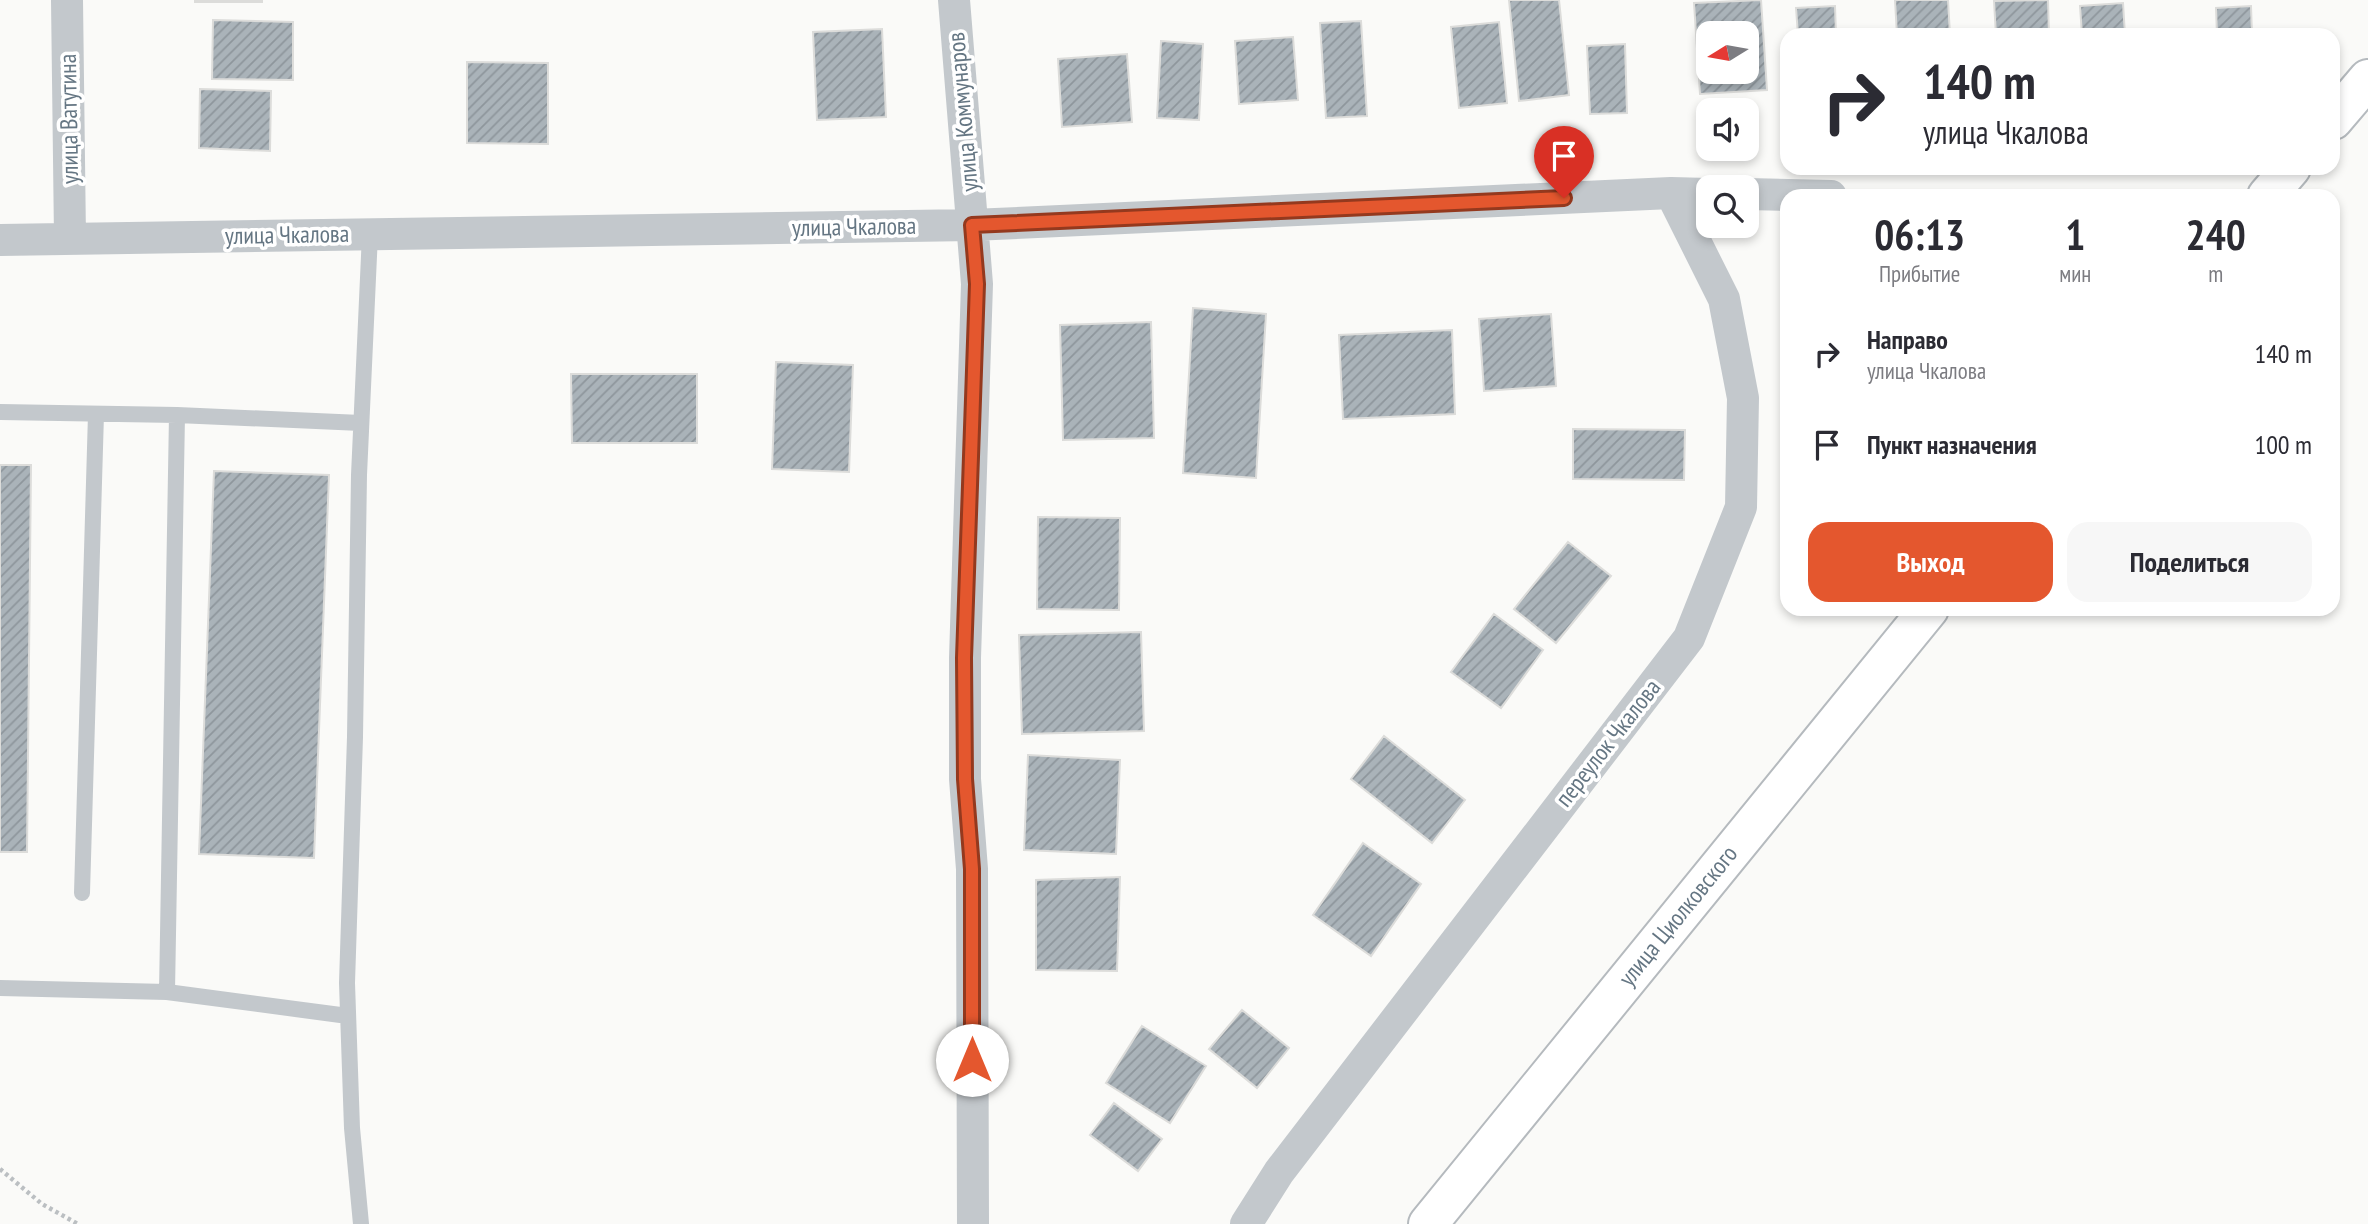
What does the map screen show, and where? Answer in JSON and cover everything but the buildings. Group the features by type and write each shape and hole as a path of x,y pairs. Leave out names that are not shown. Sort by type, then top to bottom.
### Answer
{"main road":[{"path":"2340,112 2368,79"},
{"path":"2273,189 2285,175"},
{"name":"улица Циолковского","path":"1428,1224 1923,616"}],"street":[{"name":"улица Ватутина","path":"67,0 70,238"},
{"name":"улица Коммунаров","path":"954,0 972,225"},
{"name":"переулок Чкалова","path":"1246,1224 1279,1172 1689,638 1741,508 1743,398 1724,299 1671,193"},
{"name":"улица Чкалова","path":"0,240 972,225 1696,194"},
{"path":"1759,194 1780,195"},
{"path":"972,225 977,284 964,658 965,779 972,869 973,1224"}],"lane":[{"path":"361,1224 352,1128 347,983 361,423 370,233"},
{"path":"0,412 177,415 361,423"},
{"path":"82,893 96,414"},
{"path":"167,992 177,415"},
{"path":"0,988 167,992 348,1016"}],"path":[{"path":"0,1169 42,1204 78,1224"}],"route":[{"path":"972,1060 972,869 965,779 964,658 977,284 972,225 1564,198"}]}
